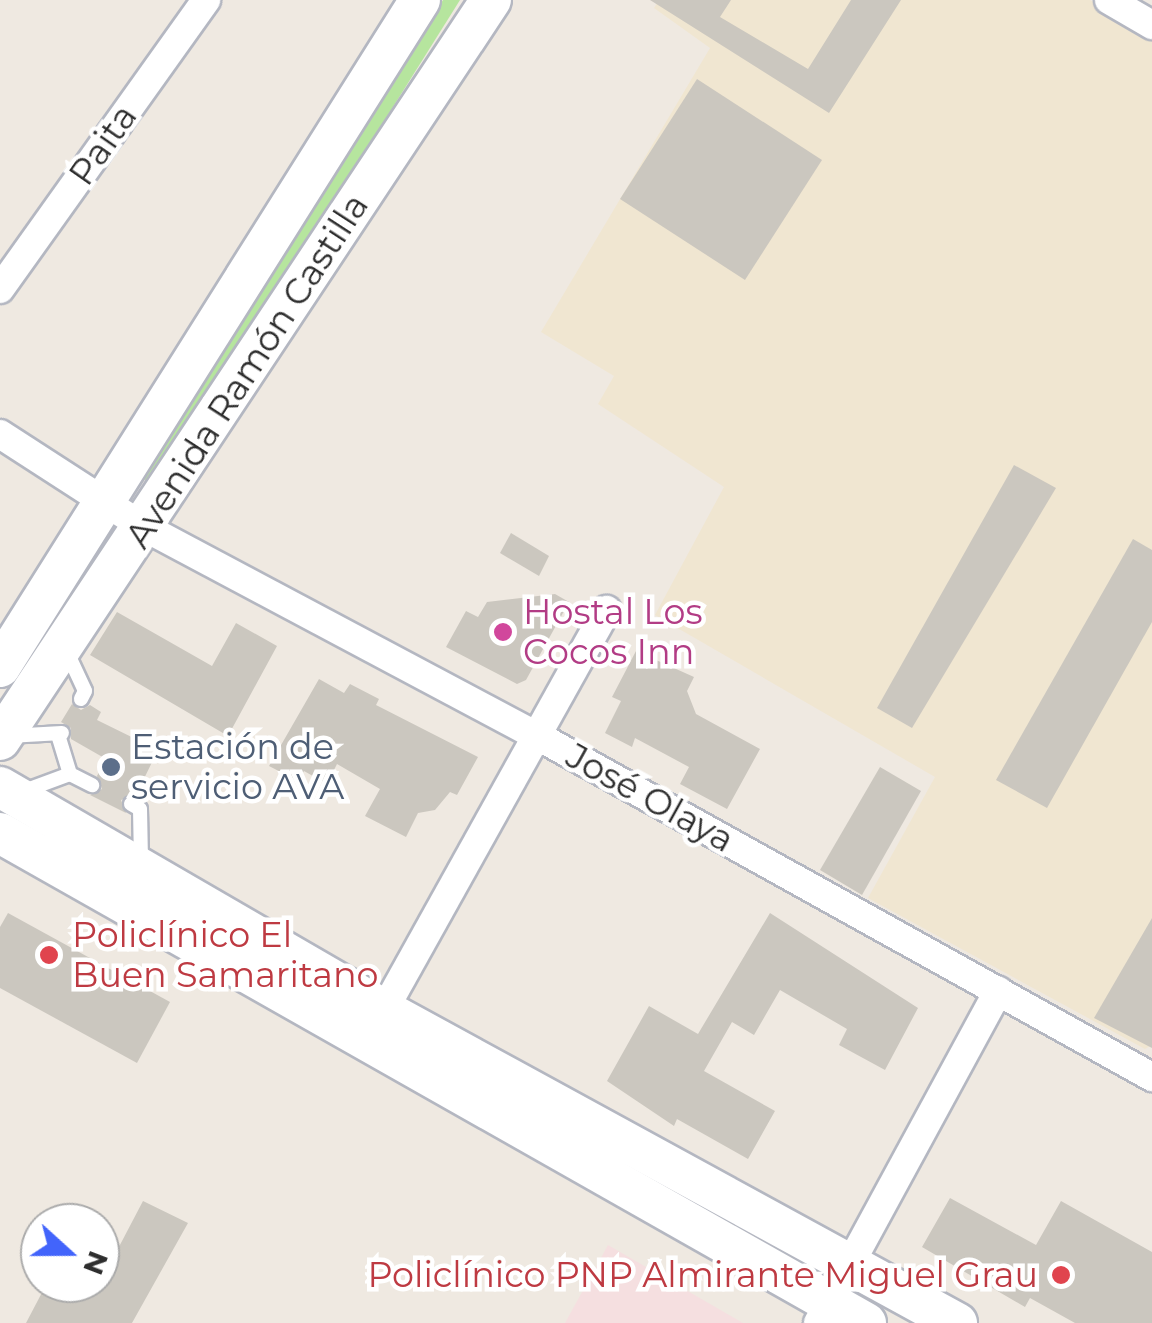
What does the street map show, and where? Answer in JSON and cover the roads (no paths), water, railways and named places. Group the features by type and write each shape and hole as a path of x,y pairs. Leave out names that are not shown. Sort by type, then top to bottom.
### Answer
{"main road":[{"name":"Avenida Ramón Castilla","path":"0,667 420,0"},
{"name":"Avenida Ramón Castilla","path":"1,738 491,0"},
{"path":"7,791 384,1010 957,1323"},
{"path":"0,833 824,1313 866,1323"}],"street":[{"name":"Paita","path":"0,290 206,0"},
{"path":"1109,0 1152,25"},
{"name":"José Olaya","path":"0,434 144,528 536,735 1152,1077"},
{"path":"384,1010 607,610"},
{"path":"824,1313 998,991"}],"lane":[{"path":"64,646 85,691 81,699"},
{"path":"1,738 60,736 70,774"},
{"path":"7,791 70,774 92,785"},
{"path":"131,804 140,809 141,869"}],"place":[{"name":"Hostal Los Cocos Inn","path":"503,632"},
{"name":"Estación de servicio AVA","path":"111,767"},
{"name":"Policlínico El Buen Samaritano","path":"49,955"},
{"name":"Policlínico PNP Almirante Miguel Grau","path":"1061,1275"}]}
